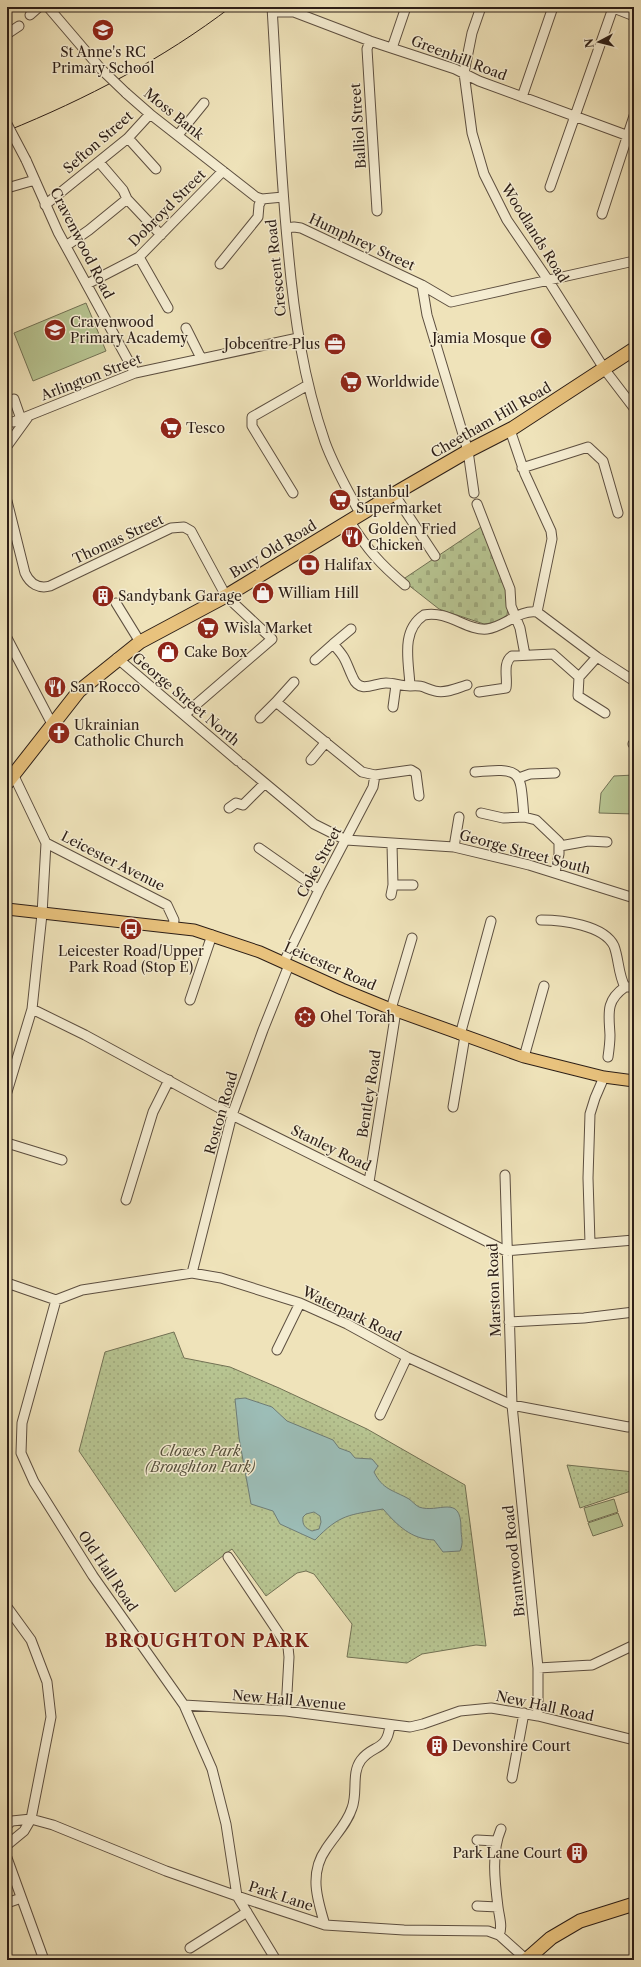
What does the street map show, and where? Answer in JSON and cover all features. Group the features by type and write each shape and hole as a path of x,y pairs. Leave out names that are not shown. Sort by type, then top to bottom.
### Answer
{"highway":[{"name":"Cheetham Hill Road","path":"356,518 468,451 510,430 605,370 634,349"},
{"name":"Bury Old Road","path":"10,779 79,691 117,658 140,642 226,596 356,518"},
{"path":"526,1960 551,1938 580,1922 634,1904"}],"main road":[{"name":"Leicester Road","path":"7,909 194,930 212,935 287,963 342,989 394,1010 524,1058 604,1078 634,1081"}],"street":[{"path":"30,15 40,7"},
{"name":"Moss Bank","path":"48,7 100,69 126,93 150,114 247,191 262,199"},
{"path":"392,48 406,7"},
{"name":"Woodlands Road","path":"481,7 472,33 464,73 472,133 484,174 507,220 548,280 605,370 634,408"},
{"path":"522,97 553,7"},
{"path":"550,187 612,7 634,16"},
{"name":"Greenhill Road","path":"273,9 294,12 370,41 464,73 479,81 631,136"},
{"name":"Crescent Road","path":"273,9 283,197 298,338 308,385 326,443 342,480 367,549 382,566 405,585"},
{"path":"7,34 19,26"},
{"name":"Balliol Street","path":"370,41 367,49 377,211"},
{"path":"178,135 204,103"},
{"name":"Sefton Street","path":"45,205 128,138 150,114"},
{"path":"602,214 631,136 634,116"},
{"name":"Cravenwood Road","path":"7,124 26,160 45,205 66,246 135,373"},
{"path":"128,138 156,169"},
{"path":"99,162 122,190 127,199 161,235"},
{"name":"Dobroyd Street","path":"87,284 139,257 223,171"},
{"path":"7,188 35,180"},
{"path":"220,264 258,217 259,205 262,199 283,197"},
{"path":"66,246 90,230 127,199"},
{"name":"Humphrey Street","path":"286,228 301,228 422,285 427,315 468,451 474,493"},
{"path":"139,257 168,308"},
{"path":"422,285 451,302 634,262"},
{"path":"186,328 201,358"},
{"name":"Arlington Street","path":"21,420 135,373 298,338"},
{"path":"293,493 252,426 252,417 308,385"},
{"path":"7,446 21,420 14,399"},
{"path":"510,430 522,468 551,531 552,539 537,612"},
{"path":"522,468 588,447 603,461 618,513"},
{"path":"394,494 435,556"},
{"name":"Thomas Street","path":"7,501 25,574 35,585 43,587 50,586 164,531 178,526 191,531 226,596 272,640 184,715"},
{"path":"477,504 510,590 511,606 520,628 525,655"},
{"path":"116,603 140,642"},
{"path":"410,686 409,632 416,621 424,614 440,614 482,629 493,627 527,613 537,612 597,657 634,681"},
{"path":"315,660 351,628"},
{"path":"7,638 52,724"},
{"path":"333,644 348,661 354,680 360,686 367,688 386,683 422,686 436,692 449,691 467,685"},
{"path":"479,692 506,688 506,666 508,659 512,656 553,654 579,677"},
{"path":"597,657 579,677 575,699 605,713"},
{"name":"George Street North","path":"117,658 240,762"},
{"path":"260,718 294,682"},
{"path":"393,707 396,685"},
{"path":"276,702 362,772 375,775 411,770 416,773 419,796"},
{"path":"311,760 326,742"},
{"name":"George Street South","path":"240,762 264,784 314,824 346,840 454,847 555,872 634,898"},
{"path":"475,772 501,769 512,773 519,778 522,786 524,817"},
{"path":"519,778 530,774 556,773"},
{"name":"Coke Street","path":"287,963 319,890 373,787 375,775"},
{"path":"7,1092 32,1009 42,914 46,843 10,779"},
{"path":"229,808 236,804 245,809 264,784"},
{"path":"481,813 503,818 524,817 536,820 556,838 560,846 555,872"},
{"path":"454,847 459,817"},
{"path":"560,846 588,841 607,842"},
{"name":"Leicester Avenue","path":"46,843 167,905 174,920 173,927"},
{"path":"391,896 393,885 392,844"},
{"path":"259,848 319,890"},
{"path":"393,885 413,885"},
{"path":"541,920 558,920 602,932 610,939 614,947 620,977 630,987 611,1002 608,1015 610,1036 608,1057"},
{"path":"453,1107 462,1035 491,921"},
{"path":"190,1000 212,935"},
{"name":"Bentley Road","path":"368,1182 394,1010 412,938"},
{"name":"Roston Road","path":"192,1273 232,1115 287,963"},
{"path":"524,1058 544,986"},
{"name":"Stanley Road","path":"32,1009 85,1035 232,1115 506,1251"},
{"path":"590,1243 588,1178 590,1114 604,1078"},
{"path":"126,1200 153,1112 169,1080"},
{"path":"7,1143 62,1160"},
{"name":"Marston Road","path":"505,1175 506,1251 512,1405"},
{"path":"506,1251 634,1240"},
{"name":"Waterpark Road","path":"56,1300 88,1289 192,1273 221,1278 300,1304 347,1324 407,1357 512,1405 628,1427 634,1426"},
{"path":"7,1283 56,1300"},
{"name":"Old Hall Road","path":"56,1300 22,1423 21,1453 34,1482 93,1576 184,1705 212,1769 226,1824 237,1896"},
{"path":"277,1350 300,1304"},
{"path":"509,1322 584,1318 634,1312"},
{"path":"380,1415 407,1357"},
{"name":"Brantwood Road","path":"512,1405 538,1668 538,1716"},
{"path":"228,1557 288,1647 289,1657 286,1711"},
{"path":"7,1607 31,1640 47,1682 50,1717 31,1819 24,1831 7,1845"},
{"path":"538,1668 592,1665 634,1646"},
{"name":"New Hall Avenue","path":"184,1705 286,1711 390,1725"},
{"name":"New Hall Road","path":"390,1725 418,1726 460,1711 491,1708 538,1716 634,1740"},
{"path":"512,1778 524,1713"},
{"path":"325,1925 317,1900 316,1874 318,1863 325,1849 348,1819 353,1806 356,1770 361,1760 386,1740 390,1725"},
{"path":"7,1825 12,1821 31,1819"},
{"name":"Park Lane","path":"31,1819 53,1825 166,1871 325,1925 404,1930 488,1931 499,1935 526,1960"},
{"path":"499,1935 501,1930 498,1908 496,1840 501,1829"},
{"path":"477,1840 496,1840"},
{"path":"7,1858 44,1960"},
{"path":"237,1896 276,1960"},
{"path":"7,1903 21,1898"},
{"path":"477,1906 498,1908"},
{"path":"190,1948 246,1912"}],"green space":[{"path":"86,303 106,351 33,381 14,333"},
{"path":"481,527 500,570 508,604 507,615 498,622 484,624 439,609 402,580"},
{"path":"634,775 634,814 599,813 601,793 614,776"},
{"name":"Clowes Park (Broughton Park)","path":"174,1332 184,1358 230,1367 279,1388 367,1429 465,1485 486,1646 476,1645 422,1654 407,1663 347,1657 352,1624 314,1574 306,1571 297,1573 266,1596 232,1549 175,1592 79,1451 105,1352"},
{"path":"567,1465 634,1472 634,1490 580,1508"},
{"path":"614,1499 618,1512 588,1522 584,1508"},
{"path":"618,1513 623,1526 593,1536 588,1523"}],"water":[{"path":"245,1398 272,1407 287,1421 333,1440 339,1448 350,1452 355,1458 372,1459 378,1466 374,1472 381,1483 389,1489 409,1499 419,1507 453,1508 457,1511 460,1517 462,1542 460,1551 443,1552 434,1540 418,1537 412,1534 394,1521 383,1509 353,1515 339,1520 331,1525 315,1540 280,1524 273,1511 251,1504 239,1438 235,1399","holes":["314,1512 320,1516 321,1522 319,1529 312,1531 304,1526 303,1517 306,1514"]}],"tram line":[{"path":"7,131 37,119 95,91 151,61 205,26 231,7"}],"place":[{"name":"St Anne's RC Primary School","path":"103,30"},
{"name":"Cravenwood Primary Academy","path":"55,330"},
{"name":"Jamia Mosque","path":"541,338"},
{"name":"Jobcentre Plus","path":"335,344"},
{"name":"Worldwide","path":"351,382"},
{"name":"Tesco","path":"171,428"},
{"name":"Istanbul Supermarket","path":"340,500"},
{"name":"Golden Fried Chicken","path":"352,537"},
{"name":"Halifax","path":"309,565"},
{"name":"William Hill","path":"263,593"},
{"name":"Sandybank Garage","path":"103,596"},
{"name":"Wisla Market","path":"208,628"},
{"name":"Cake Box","path":"168,652"},
{"name":"San Rocco","path":"55,687"},
{"name":"Ukrainian Catholic Church","path":"59,733"},
{"name":"Leicester Road/Upper Park Road (Stop E)","path":"131,929"},
{"name":"Ohel Torah","path":"305,1017"},
{"name":"Devonshire Court","path":"437,1746"},
{"name":"Park Lane Court","path":"577,1853"}],"district":[{"name":"BROUGHTON PARK","path":"207,1641"}]}
